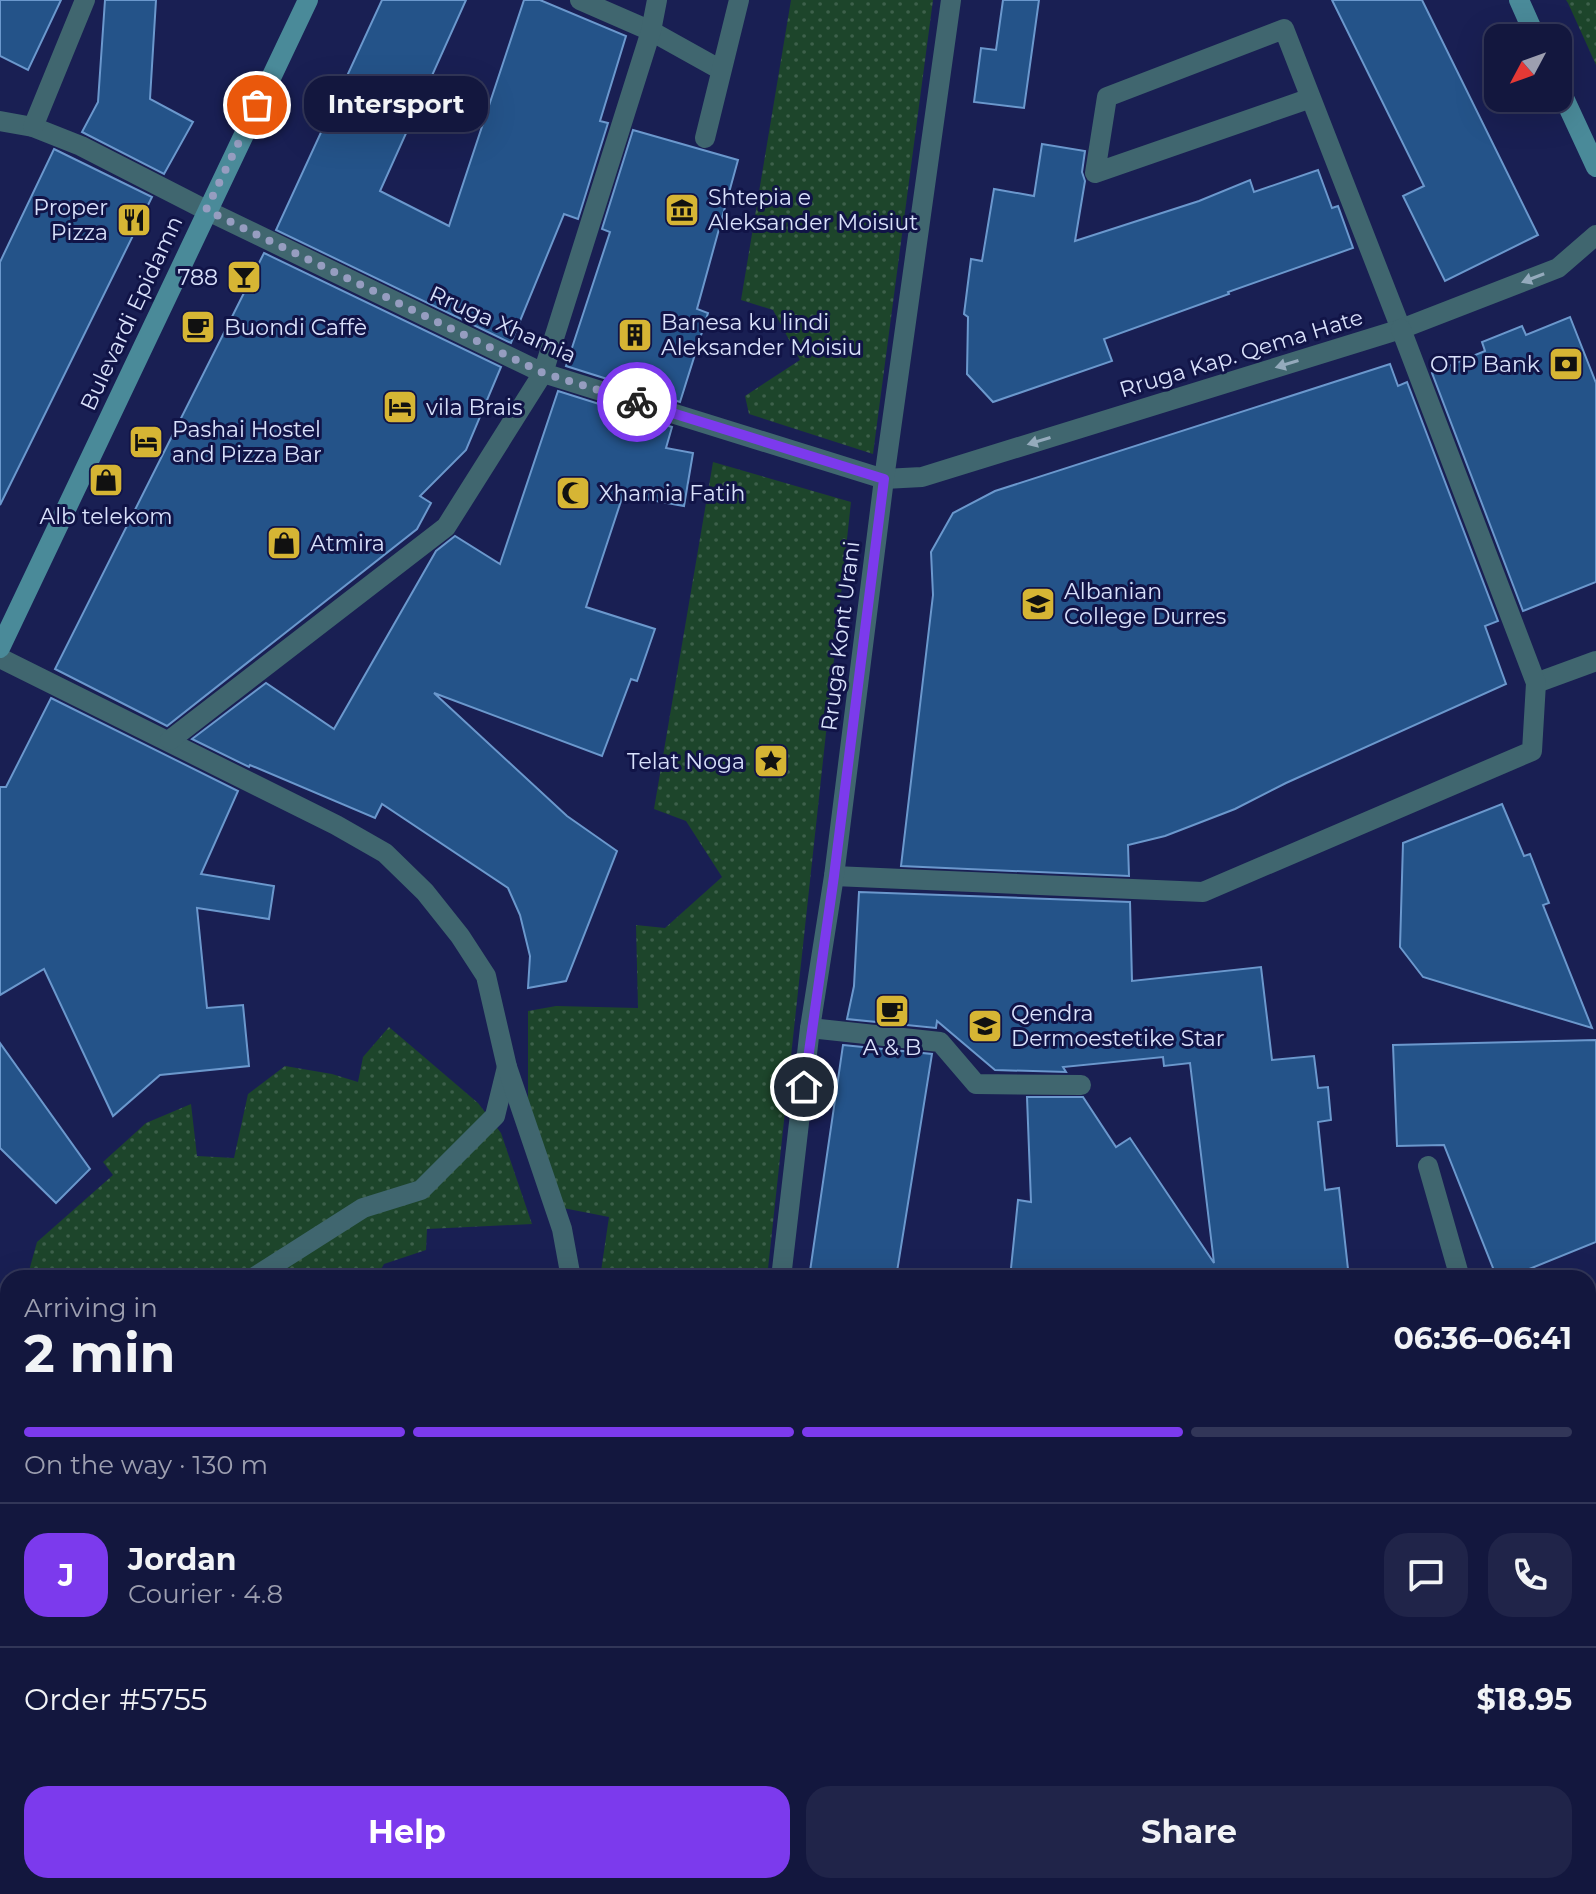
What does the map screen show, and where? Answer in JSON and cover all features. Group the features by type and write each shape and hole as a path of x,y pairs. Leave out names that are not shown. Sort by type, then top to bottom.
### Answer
{"main road":[{"name":"Bulevardi Epidamn","path":"0,648 308,0"},
{"path":"1519,0 1530,24"},
{"path":"1571,112 1596,167"}],"street":[{"path":"33,127 85,0"},
{"path":"580,0 651,31 721,70"},
{"path":"170,740 446,527 543,373 651,31 657,0"},
{"path":"705,138 739,0"},
{"name":"Rruga Kont Urani","path":"782,1270 810,1028 834,876 884,479 951,0"},
{"path":"834,876 1203,892 1532,751 1536,683 1401,329 1311,98 1284,29 1107,97 1095,173 1311,98"},
{"name":"Rruga Xhamia","path":"0,121 33,127 81,146 543,373 884,479"},
{"name":"Rruga Kap. Qema Hate","path":"884,479 922,477 1401,329 1558,268 1596,235"},
{"path":"0,658 170,740 385,853 425,892 460,936 486,976 507,1067 562,1229 570,1270"},
{"path":"1536,683 1596,661"},
{"path":"810,1028 940,1042 976,1084 1081,1085"},
{"path":"266,1270 363,1208 421,1190 495,1116 507,1067"},
{"path":"1428,1166 1458,1270"}],"green space":[{"path":"791,0 933,0 873,454 749,414 745,396 800,360 773,310 741,300"},
{"path":"1566,0 1596,0 1596,65 1568,3"},
{"path":"713,462 851,502 768,1270 601,1270 609,1217 563,1208 528,1109 528,1011 556,1006 638,1008 636,925 665,928 722,877 686,821 654,809"},
{"path":"389,1027 478,1103 501,1133 532,1224 427,1229 426,1250 384,1264 381,1270 29,1270 37,1242 113,1175 103,1162 146,1123 191,1104 197,1156 234,1158 248,1094 285,1066 358,1082 363,1057"}],"building":[{"path":"0,0 61,0 28,70 0,56"},
{"path":"105,0 156,0 150,99 193,122 164,174 82,132 98,102"},
{"path":"382,0 466,0 380,191 449,226 524,0 540,0 626,36 600,121 608,123 578,219 564,214 511,343 276,230"},
{"path":"1003,0 1039,0 1024,108 974,102 981,48 996,50"},
{"path":"1332,0 1422,0 1538,235 1445,281 1403,196 1424,186"},
{"path":"633,130 738,160 697,309 708,313 680,402 566,366 610,232 602,229"},
{"path":"1042,144 1085,151 1082,172 1085,181 1075,241 1199,201 1250,180 1254,192 1318,170 1332,208 1338,206 1353,248 1104,339 1112,361 993,402 967,374 968,317 964,314 971,259 982,261 994,189 1034,196"},
{"path":"54,149 152,197 0,505 0,262"},
{"path":"264,253 501,367 466,450 420,496 431,503 417,529 167,726 55,669"},
{"path":"1570,317 1596,383 1596,582 1523,611 1432,373 1485,351 1482,342 1522,326 1526,335"},
{"path":"1390,364 1398,386 1407,382 1498,621 1485,626 1506,684 1235,809 1165,836 1128,845 1129,876 901,866 933,595 931,552 953,513 995,491"},
{"path":"558,391 672,427 666,448 693,453 684,506 623,495 586,607 655,629 637,681 631,679 602,756 434,693 567,816 617,851 566,981 528,988 530,956 520,915 508,888 382,804 375,818 249,767 192,739 266,683 334,729 436,551 455,536 500,564"},
{"path":"51,698 238,791 201,874 274,886 269,919 197,908 207,1008 243,1005 249,1066 160,1075 113,1116 44,969 0,995 0,787 6,787"},
{"path":"1502,804 1524,856 1530,854 1549,903 1543,905 1592,1028 1423,977 1400,947 1403,843"},
{"path":"859,892 1130,902 1132,981 1261,967 1272,1060 1314,1056 1318,1088 1328,1087 1331,1120 1318,1122 1325,1190 1339,1188 1348,1270 1011,1270 1018,1200 1031,1202 1027,1097 1083,1097 1116,1147 1130,1138 1214,1263 1190,1063 1164,1066 1163,1057 1063,1067 1066,1072 995,1070 937,1021 936,1028 847,1019 854,986"},
{"path":"1596,1040 1596,1242 1527,1270 1494,1270 1444,1145 1397,1146 1393,1045"},
{"path":"0,1043 90,1169 56,1203 0,1148"},
{"path":"843,1045 932,1054 897,1270 810,1270"}],"way so far":[{"path":"257,105 206,210 543,373 637,402"}],"place":[{"name":"Intersport","path":"257,105"},
{"name":"Shtepia e Aleksander Moisiut","path":"682,210"},
{"name":"Proper Pizza","path":"134,220"},
{"name":"788","path":"244,277"},
{"name":"Buondi Caffè","path":"198,327"},
{"name":"Banesa ku lindi Aleksander Moisiu","path":"635,335"},
{"name":"OTP Bank","path":"1566,364"},
{"name":"vila Brais","path":"400,407"},
{"name":"Pashai Hostel and Pizza Bar","path":"146,442"},
{"name":"Alb telekom","path":"106,480"},
{"name":"Xhamia Fatih","path":"573,493"},
{"name":"Atmira","path":"284,543"},
{"name":"Albanian College Durres","path":"1038,604"},
{"name":"Telat Noga","path":"771,761"},
{"name":"A & B","path":"892,1011"},
{"name":"Qendra Dermoestetike Star","path":"985,1026"}],"route":[{"path":"637,402 884,479 804,1087"}]}
